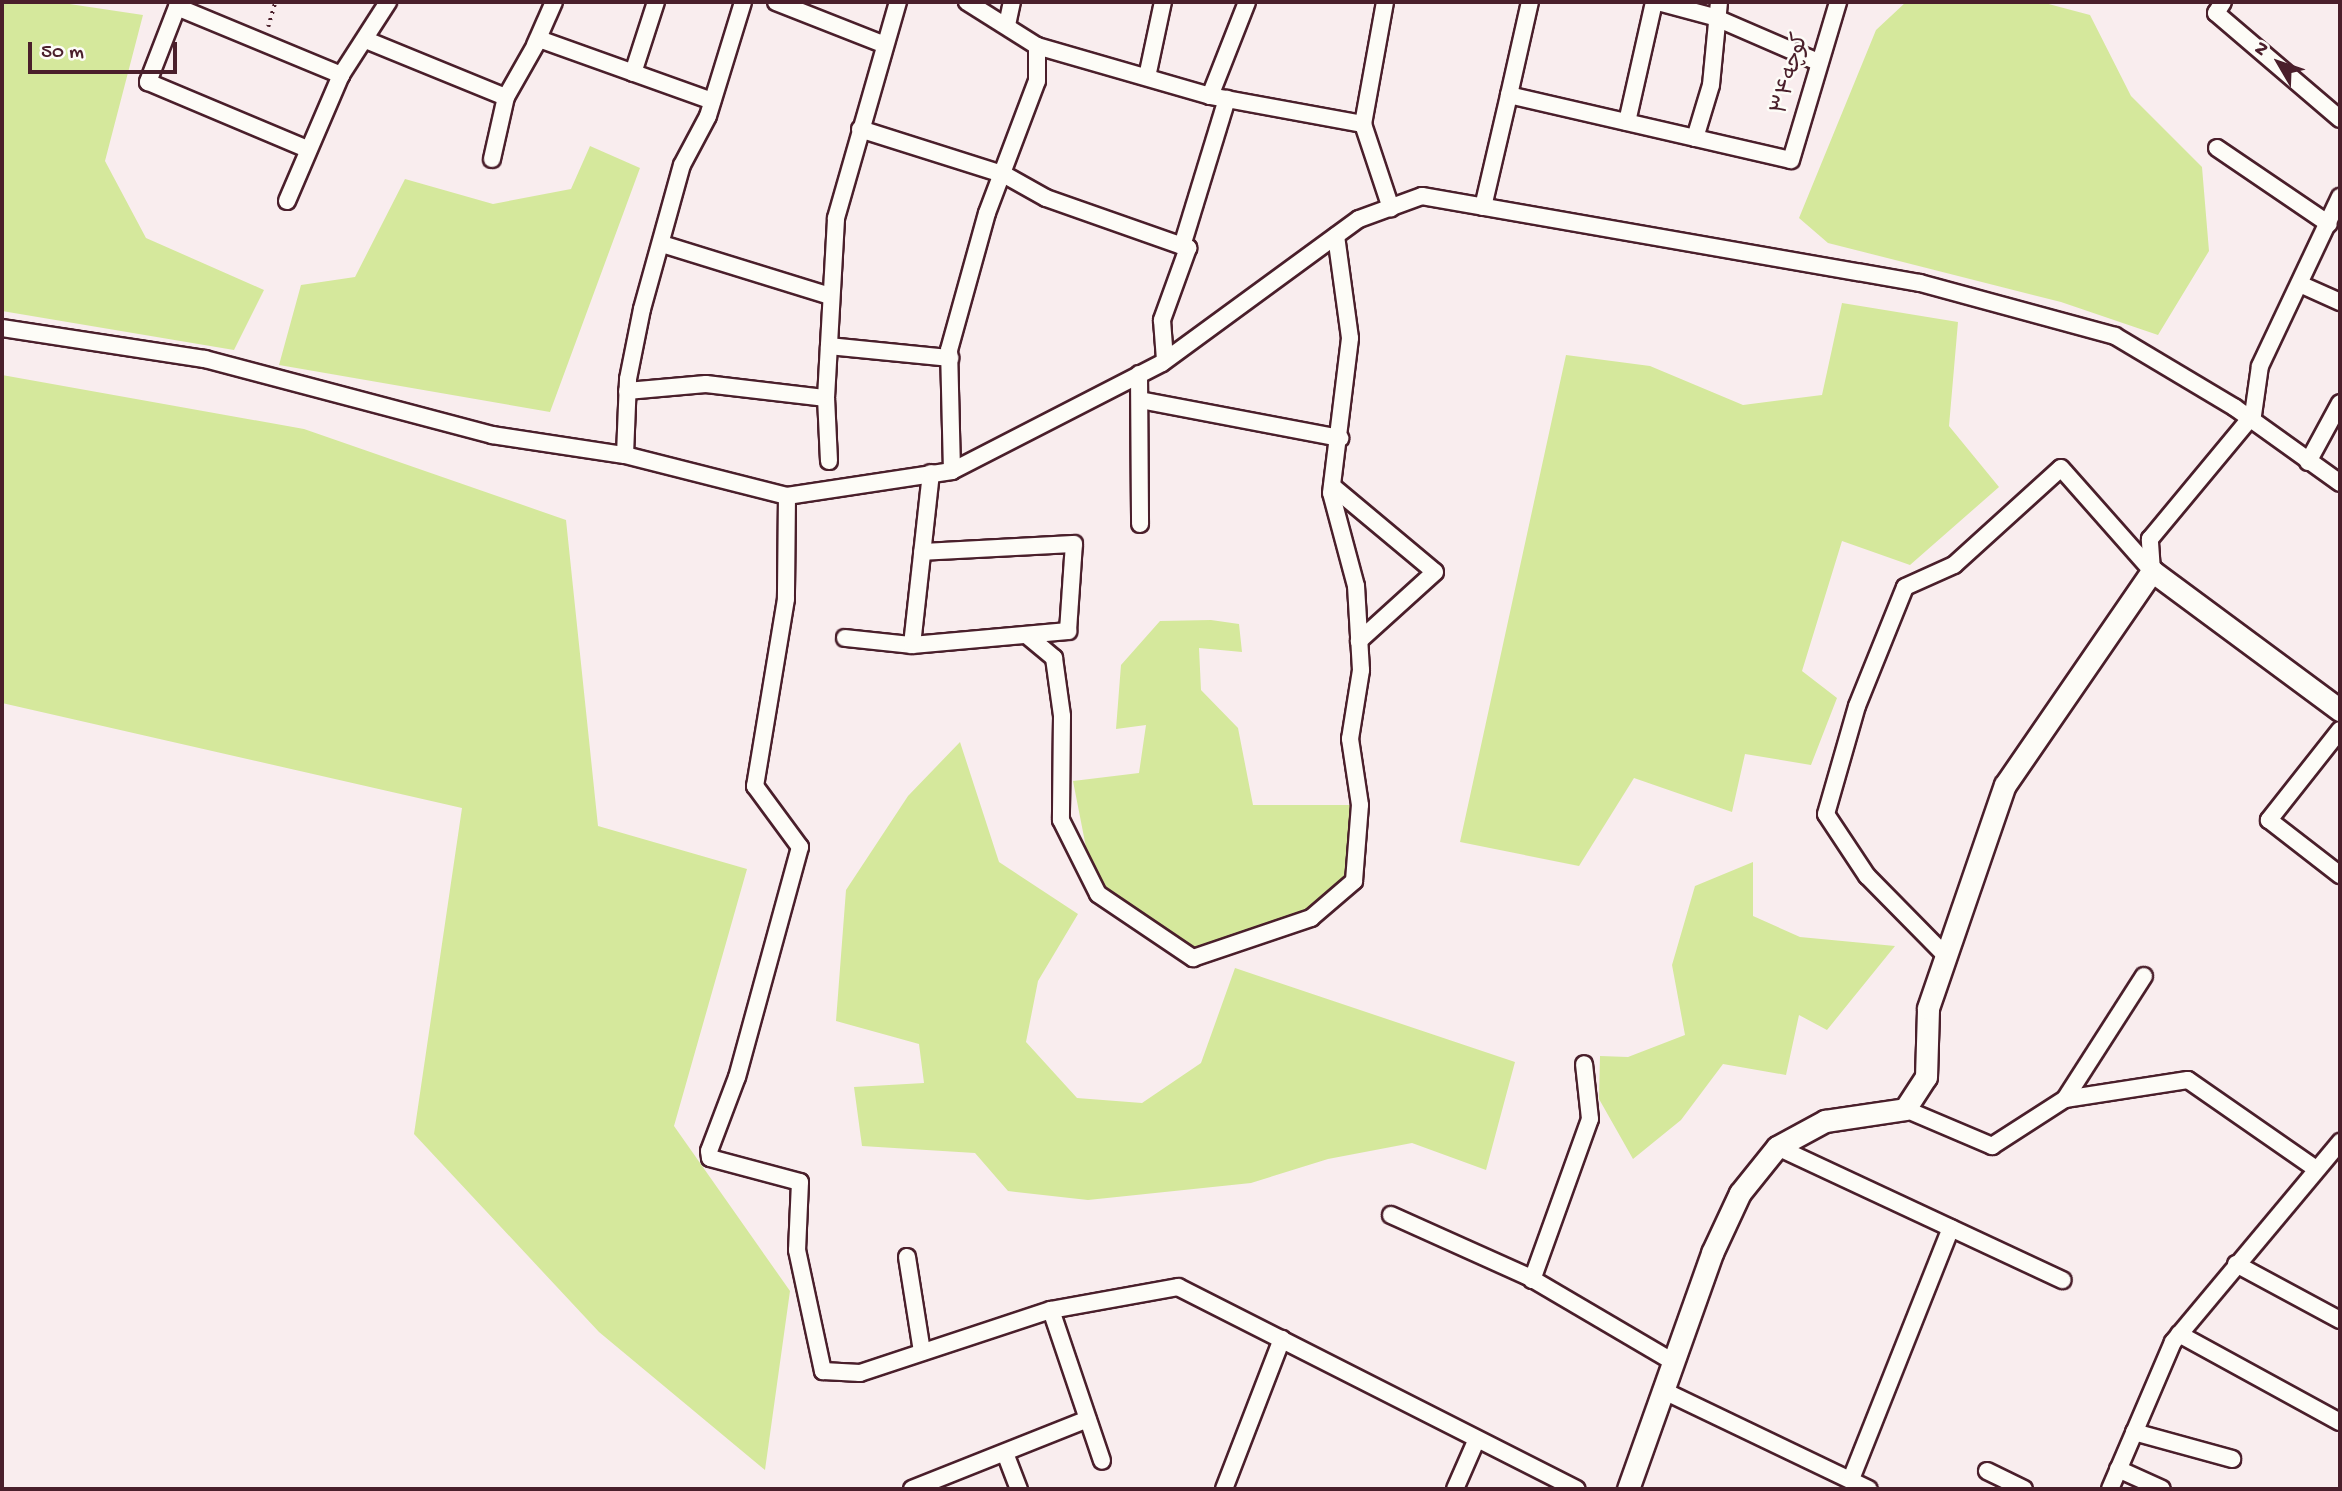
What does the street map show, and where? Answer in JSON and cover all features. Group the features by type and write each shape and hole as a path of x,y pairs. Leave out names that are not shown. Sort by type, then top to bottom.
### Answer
{"street":[{"path":"287,201 307,149 341,75 388,2"},
{"path":"492,159 506,97 536,45 554,2"},
{"path":"633,73 656,2"},
{"path":"625,455 627,391 642,309 682,165 712,101 743,2"},
{"path":"776,2 885,45"},
{"path":"829,461 826,398 836,218 898,2"},
{"path":"967,2 1037,46 1210,96 1363,124"},
{"path":"1007,25 1012,2"},
{"path":"1147,77 1163,2"},
{"path":"1210,96 1247,2"},
{"path":"1385,2 1363,124 1391,208"},
{"path":"1483,207 1530,2"},
{"path":"1627,122 1656,2 1716,9 1818,62"},
{"name":"کوچه۳۴","path":"1695,138 1791,160 1838,2"},
{"path":"2223,2 2216,12 2340,119"},
{"path":"307,149 148,82 178,4 341,75"},
{"path":"1509,95 1695,138 1712,85 1716,9"},
{"path":"536,45 538,39 712,101"},
{"path":"366,40 506,97"},
{"path":"952,471 950,358 987,213 1005,175 1037,81 1037,46"},
{"path":"1182,246 1227,99"},
{"path":"860,129 1005,175 1046,198 1188,248 1162,320 1165,360"},
{"path":"2217,148 2329,224"},
{"path":"2,328 205,359 492,435 625,455 787,496 952,471 1165,360 1359,219 1422,196 1920,283 2115,336 2250,419 2340,483"},
{"path":"1905,1109 1926,1077 1928,1008 2005,785 2152,571 2150,539 2250,419 2260,366 2302,285 2340,197"},
{"path":"1030,637 1054,658 1062,716 1061,820 1098,894 1193,958 1311,919 1354,881 1360,805 1350,739 1359,641 1356,586 1332,486 1340,438 1350,338 1336,236"},
{"path":"662,244 830,296"},
{"path":"2302,285 2340,302"},
{"path":"829,346 950,358"},
{"path":"1139,374 1140,524"},
{"path":"627,391 706,384 826,398"},
{"path":"1140,400 1340,438"},
{"path":"2308,462 2340,403"},
{"path":"1945,955 1867,876 1826,814 1857,706 1905,587 1954,565 2061,468 2152,571 2340,710"},
{"path":"912,645 932,473"},
{"path":"1332,486 1435,572 1359,641"},
{"path":"787,496 786,599 755,786 800,847 737,1077 709,1151 710,1158 800,1182 797,1250 823,1371 860,1373 1051,1310 1178,1287 1476,1441 1577,1489"},
{"path":"845,638 912,645 1030,637 1068,631 1074,544 922,552"},
{"path":"2340,730 2269,820 2340,875"},
{"path":"2065,1099 2144,976"},
{"path":"1532,1280 1590,1119 1584,1064"},
{"path":"1628,1489 1672,1361 1740,1193 1777,1147 1825,1121 1905,1109 1992,1146 2065,1099 2188,1080 2316,1169"},
{"path":"2110,1489 2179,1334 2340,1142"},
{"path":"1777,1147 2062,1280"},
{"path":"1391,1215 1532,1280 1672,1361"},
{"path":"1851,1479 1951,1228"},
{"path":"907,1257 922,1352"},
{"path":"2236,1264 2340,1320"},
{"path":"1051,1310 1102,1461"},
{"path":"2179,1334 2340,1422"},
{"path":"1224,1489 1282,1339"},
{"path":"1662,1390 1869,1489"},
{"path":"912,1489 1088,1419"},
{"path":"2134,1432 2232,1459"},
{"path":"1455,1489 1476,1441"},
{"path":"1005,1453 1019,1489"},
{"path":"2118,1469 2162,1489"},
{"path":"1987,1471 2024,1489"}],"path":[{"path":"263,43 275,2"}],"green space":[{"path":"2,2 56,2 143,15 105,161 146,238 264,290 234,350 2,311"},
{"path":"1906,2 2041,2 2090,15 2131,96 2202,167 2209,251 2158,335 2061,302 1828,243 1799,218 1876,30"},
{"path":"590,146 640,168 550,412 279,365 301,285 355,277 405,179 493,204 571,189"},
{"path":"1842,303 1958,322 1949,426 1999,487 1910,565 1842,541 1802,671 1837,698 1811,765 1745,754 1732,812 1634,778 1579,866 1460,842 1566,355 1650,366 1743,405 1822,395"},
{"path":"2,375 304,429 566,520 598,826 747,869 674,1126 790,1291 765,1470 599,1332 414,1134 462,808 2,703"},
{"path":"1211,620 1239,624 1242,652 1199,648 1201,690 1238,728 1253,805 1360,805 1354,881 1311,918 1193,958 1093,883 1073,781 1139,773 1146,725 1116,729 1121,665 1160,621"},
{"path":"960,742 999,862 1078,914 1038,981 1026,1042 1077,1098 1142,1103 1201,1063 1235,968 1515,1062 1486,1170 1412,1143 1328,1159 1251,1183 1088,1200 1008,1191 975,1153 862,1146 854,1087 924,1083 919,1044 836,1021 846,890 908,796"},
{"path":"1753,862 1753,916 1800,937 1895,946 1827,1030 1799,1015 1786,1075 1723,1064 1681,1120 1633,1159 1599,1099 1600,1056 1628,1057 1685,1035 1672,965 1695,886"}]}
